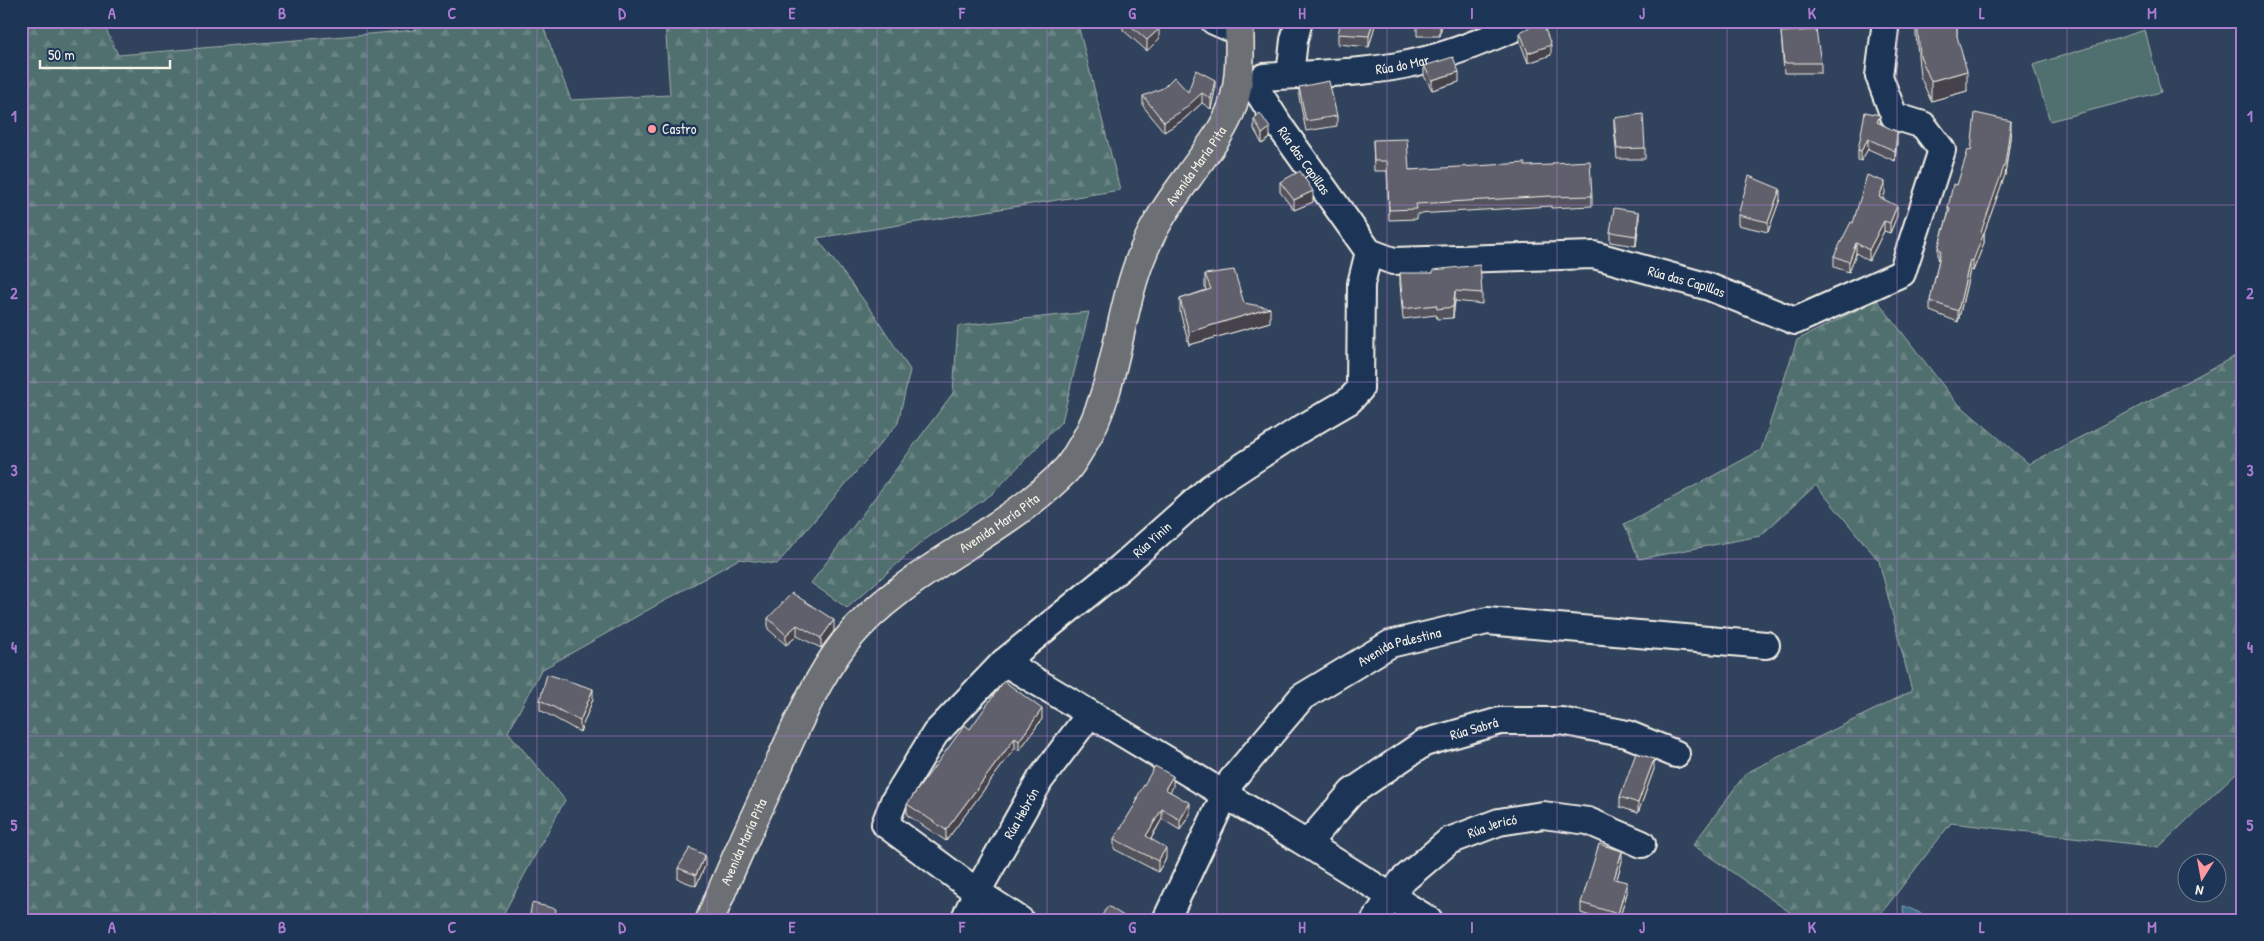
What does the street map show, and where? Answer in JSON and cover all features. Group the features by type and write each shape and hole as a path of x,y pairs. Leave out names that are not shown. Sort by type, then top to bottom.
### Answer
{"main road":[{"name":"Avenida María Pita","path":"710,920 724,883 802,714 822,676 846,642 892,598 935,566 1035,499 1069,466 1090,433 1099,412 1143,252 1159,220 1253,86 1239,61 1239,27"}],"street":[{"path":"1214,21 1239,27"},
{"path":"1290,76 1294,40 1299,21"},
{"name":"Rúa do Mar","path":"1253,86 1290,76 1377,69 1415,63 1454,52 1532,21"},
{"name":"Rúa das Capillas","path":"1253,86 1369,252 1393,261 1594,255 1708,287 1795,320 1902,272 1942,150 1924,125 1894,116 1879,76 1886,21"},
{"name":"Rúa Yinin","path":"977,892 885,824 894,801 935,734 1004,662 1120,568 1210,488 1299,430 1349,401 1360,389 1361,284 1369,252"},
{"name":"Avenida Palestina","path":"1166,920 1232,780 1302,697 1390,644 1487,621 1766,645"},
{"path":"1004,662 1307,844 1429,920"},
{"name":"Rúa Hebrón","path":"964,920 977,892 1040,780 1090,714"},
{"name":"Rúa Sabrá","path":"1307,844 1352,792 1424,743 1500,721 1561,721 1627,734 1676,754"},
{"name":"Rúa Jericó","path":"1375,920 1402,882 1449,841 1499,822 1543,815 1588,821 1642,844"},
{"path":"977,892 1020,920"}],"green space":[{"path":"21,21 102,21 118,55 416,30 405,21 541,21 571,100 670,95 665,21 1077,21 1120,190 817,238 874,314 910,370 898,423 777,564 739,559 541,670 508,732 565,800 500,920 21,920"},
{"path":"2145,30 2161,92 2050,121 2033,65"},
{"path":"1877,300 1955,401 2029,464 2243,352 2243,766 2159,847 1951,823 1876,920 1801,920 1693,845 1746,773 1912,691 1879,561 1816,485 1760,536 1639,559 1624,524 1761,450 1797,340"},
{"path":"1089,312 1062,421 992,494 923,541 847,608 811,583 953,393 958,326"}],"water":[{"path":"1904,906 1936,920 1904,920"}],"building":[{"path":"1125,21 1150,21 1159,29 1147,40"},
{"path":"1341,21 1373,21 1369,36 1338,34"},
{"path":"1418,21 1441,21 1440,26 1417,25"},
{"path":"1542,21 1551,45 1528,53 1520,32"},
{"path":"1917,21 1957,21 1957,36 1967,71 1931,81 1920,56"},
{"path":"1816,30 1821,63 1784,63 1781,32"},
{"path":"1453,57 1459,72 1432,80 1424,66"},
{"path":"1196,70 1215,80 1211,99 1202,93 1183,110 1164,122 1143,96 1163,88 1174,77 1188,92"},
{"path":"1329,81 1337,116 1306,121 1299,87"},
{"path":"1865,112 1880,115 1877,122 1897,132 1895,151 1868,139 1861,151 1858,150"},
{"path":"1260,113 1270,128 1262,134 1254,119"},
{"path":"1975,113 2011,121 2005,164 1981,232 1984,233 1973,261 1970,260 1958,311 1930,301 1941,250 1938,248 1950,209 1948,208 1953,184 1957,185 1968,150 1971,151"},
{"path":"1643,114 1645,148 1617,149 1614,118"},
{"path":"1407,139 1409,170 1525,163 1525,166 1552,165 1552,163 1590,161 1592,196 1551,196 1416,204 1417,209 1389,210 1387,161 1374,161 1373,140"},
{"path":"1300,171 1313,191 1294,200 1280,182"},
{"path":"1867,175 1885,182 1879,197 1897,206 1890,223 1884,221 1869,250 1856,243 1849,262 1834,256 1851,222 1853,223"},
{"path":"1749,176 1780,189 1768,222 1738,215"},
{"path":"1614,208 1639,212 1636,236 1610,232"},
{"path":"1480,265 1482,293 1455,291 1453,307 1437,309 1436,305 1403,309 1400,273 1433,273 1433,270"},
{"path":"1234,270 1244,303 1270,308 1189,332 1180,299 1211,289 1205,274"},
{"path":"792,593 834,620 821,638 797,625 786,635 768,618"},
{"path":"547,674 593,689 580,721 540,700"},
{"path":"1004,681 1042,709 1019,741 1015,738 946,830 907,804 965,725 970,729"},
{"path":"1636,753 1654,759 1638,803 1620,797"},
{"path":"1155,766 1173,776 1165,789 1190,803 1180,820 1162,809 1146,836 1166,848 1158,861 1114,839 1139,798 1137,797"},
{"path":"1599,844 1622,851 1614,879 1627,882 1618,914 1581,903"},
{"path":"690,848 705,855 696,875 678,868"},
{"path":"532,903 556,909 554,920 529,920"},
{"path":"1108,906 1130,920 1099,920"}],"place":[{"name":"Castro","path":"652,129"}]}
